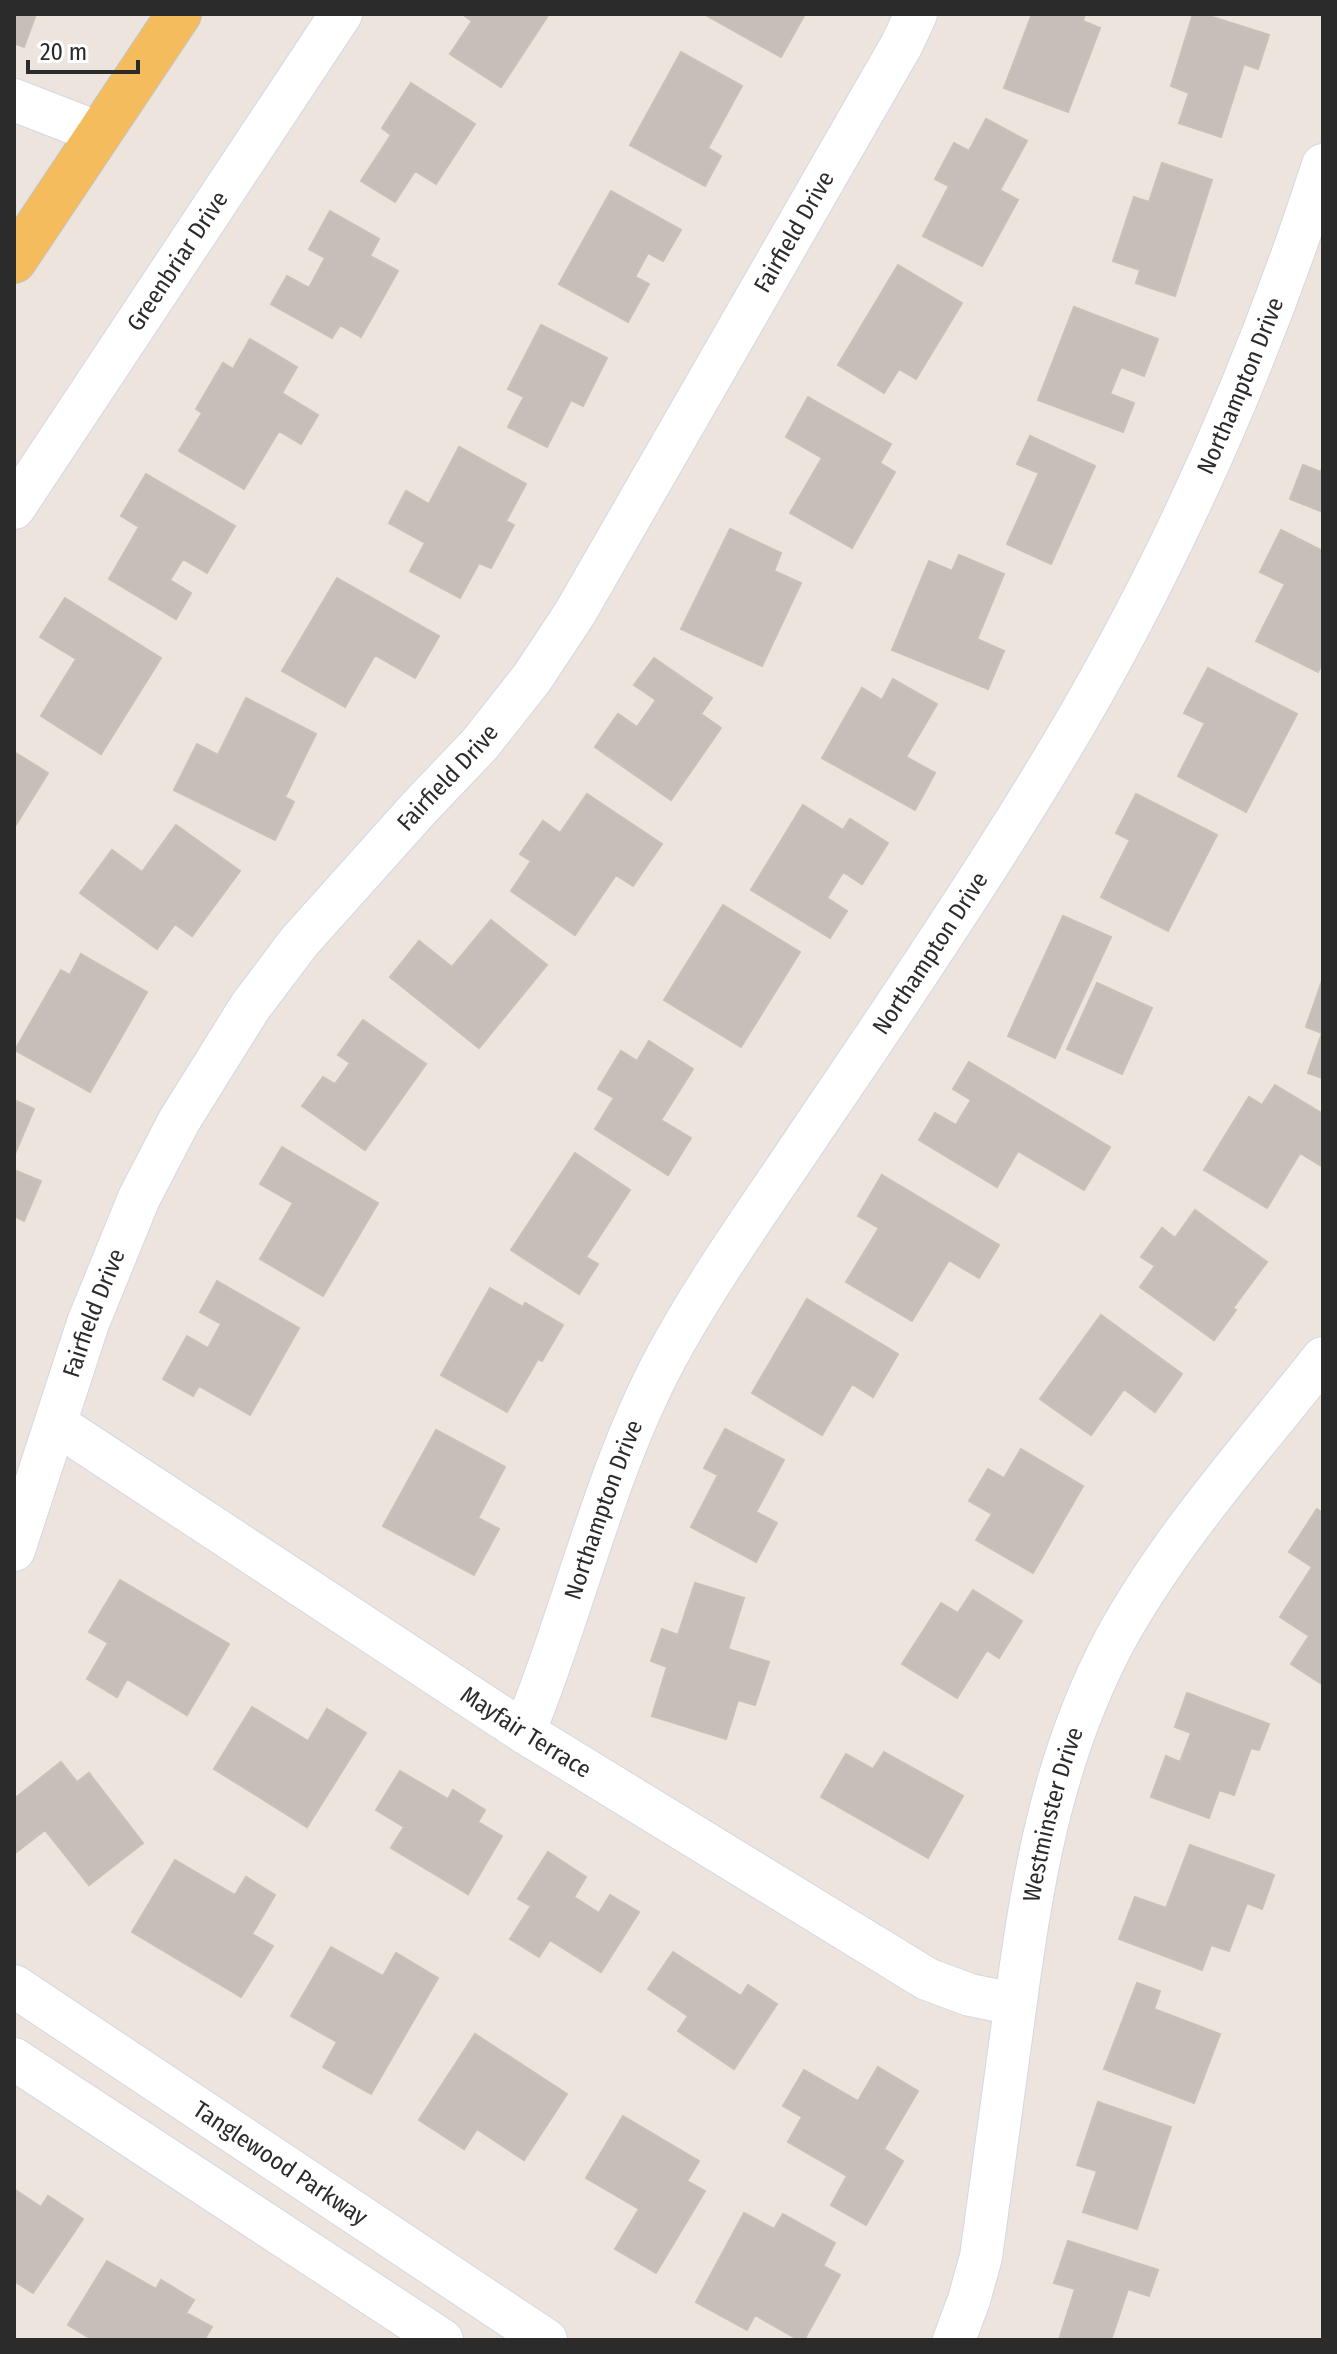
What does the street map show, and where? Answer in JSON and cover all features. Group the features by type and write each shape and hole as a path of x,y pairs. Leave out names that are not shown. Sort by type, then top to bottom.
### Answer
{"main road":[{"path":"14,261 179,14"}],"street":[{"name":"Greenbriar Drive","path":"14,508 341,14"},
{"name":"Fairfield Drive","path":"14,1550 88,1323 139,1198 179,1121 250,1007 299,942 480,744 532,678 575,613 902,44 916,14"},
{"path":"14,100 99,133"},
{"name":"Northampton Drive","path":"524,1732 547,1677 606,1496 637,1417 673,1345 725,1260 878,1033 1039,785 1111,659 1157,572 1251,367 1298,243 1323,165"},
{"name":"Westminster Drive","path":"954,2340 981,2257 1015,2004 1041,1844 1064,1757 1078,1719 1115,1640 1166,1557 1323,1358"},
{"name":"Mayfair Terrace","path":"56,1424 524,1732 927,1979 970,1995 1015,2004"},
{"name":"Tanglewood Parkway","path":"14,1986 546,2340"},
{"path":"14,2059 442,2340"}],"building":[{"path":"14,14 36,14 24,47 14,43"},
{"path":"462,14 549,14 501,87 450,54 472,21"},
{"path":"704,14 805,14 781,57"},
{"path":"1032,14 1085,14 1083,21 1100,28 1068,112 1004,88"},
{"path":"1193,14 1203,14 1269,35 1258,69 1244,64 1221,137 1179,123 1189,93 1171,86"},
{"path":"681,52 742,86 708,148 721,156 705,186 630,145"},
{"path":"411,83 475,124 436,184 415,171 395,202 361,181 391,135 382,128"},
{"path":"986,119 1027,141 1000,190 1018,200 982,266 923,236 949,186 935,179 954,143 969,151"},
{"path":"1162,163 1212,180 1175,296 1136,283 1140,270 1113,261 1134,197 1149,202"},
{"path":"611,191 681,230 663,261 648,253 635,277 649,284 628,322 559,284"},
{"path":"330,211 379,239 370,256 398,271 361,337 340,325 332,338 271,304 287,276 309,288 325,258 309,249"},
{"path":"898,265 962,303 916,379 899,369 884,393 838,365"},
{"path":"1074,307 1158,339 1144,376 1121,367 1110,394 1134,403 1123,432 1038,400"},
{"path":"541,325 607,358 583,406 571,400 547,447 508,427 524,397 508,389"},
{"path":"250,339 297,367 282,393 318,415 301,444 279,431 244,489 179,451 202,413 196,409 223,363 233,369"},
{"path":"808,397 891,444 880,463 895,472 852,548 790,513 822,458 786,437"},
{"path":"1030,436 1095,466 1051,564 1007,544 1039,473 1017,464"},
{"path":"459,447 526,484 506,521 514,525 491,568 479,563 460,598 410,571 425,543 389,523 406,491 429,504"},
{"path":"1303,465 1321,472 1323,466 1323,512 1290,499"},
{"path":"146,474 235,526 207,573 183,559 170,580 191,593 176,619 109,579 139,527 121,516"},
{"path":"730,529 781,553 774,571 801,583 762,666 681,629"},
{"path":"1281,530 1323,551 1323,662 1318,672 1256,641 1285,584 1260,572"},
{"path":"959,555 1004,574 977,639 1004,651 988,689 892,650 929,561 952,571"},
{"path":"337,578 439,636 415,678 375,655 345,707 282,671"},
{"path":"65,598 161,658 101,754 41,716 76,659 40,637"},
{"path":"654,658 712,698 701,714 721,728 671,800 595,747 618,714 637,727 656,700 634,685"},
{"path":"1208,668 1297,714 1246,812 1178,776 1205,723 1184,713"},
{"path":"893,679 937,704 906,757 935,773 915,810 822,758 862,688 882,700"},
{"path":"246,698 316,734 285,797 294,802 275,840 174,790 197,744 218,755"},
{"path":"14,752 48,773 14,828"},
{"path":"587,794 662,844 633,886 616,875 575,935 511,891 531,861 520,854 543,821 560,833"},
{"path":"1136,794 1217,835 1168,931 1101,897 1130,840 1116,833"},
{"path":"803,805 843,830 850,819 888,843 862,884 843,872 827,898 847,911 830,938 751,890"},
{"path":"176,825 240,871 192,936 175,924 157,949 80,893 112,850 142,872"},
{"path":"723,905 800,952 741,1047 664,1000"},
{"path":"1063,916 1111,937 1055,1058 1008,1036"},
{"path":"491,920 547,965 479,1048 390,977 419,941 452,967"},
{"path":"81,954 147,992 90,1092 15,1050 61,970 70,975"},
{"path":"1323,978 1323,1078 1308,1073 1322,1033 1306,1027"},
{"path":"1097,983 1152,1008 1122,1074 1067,1049"},
{"path":"363,1020 426,1064 365,1150 302,1106 323,1077 335,1084 350,1063 338,1055"},
{"path":"649,1041 693,1069 661,1120 691,1138 668,1175 595,1129 614,1098 598,1089 621,1051 637,1061"},
{"path":"969,1062 1110,1147 1084,1190 1018,1151 997,1187 919,1140 935,1113 956,1125 971,1100 953,1089"},
{"path":"1275,1085 1323,1114 1323,1167 1300,1153 1267,1208 1204,1170 1249,1097 1262,1105"},
{"path":"14,1100 34,1109 14,1156"},
{"path":"282,1147 378,1203 323,1296 260,1259 293,1203 260,1184"},
{"path":"575,1153 630,1190 586,1257 598,1264 579,1294 511,1250"},
{"path":"14,1170 41,1181 24,1221 14,1216"},
{"path":"882,1175 999,1245 979,1278 949,1260 912,1321 846,1282 879,1228 858,1216"},
{"path":"1195,1210 1267,1262 1214,1340 1140,1287 1155,1266 1141,1257 1162,1228 1175,1238"},
{"path":"217,1281 299,1328 250,1415 199,1386 193,1396 163,1379 187,1336 208,1348 221,1324 200,1312"},
{"path":"490,1288 523,1307 525,1303 563,1325 542,1361 538,1359 507,1412 441,1375"},
{"path":"807,1299 898,1354 873,1397 852,1384 822,1435 752,1393"},
{"path":"1101,1315 1182,1374 1155,1412 1124,1389 1091,1435 1040,1399"},
{"path":"725,1429 784,1460 756,1512 777,1523 756,1562 691,1527 718,1475 704,1468"},
{"path":"436,1430 505,1467 478,1518 499,1529 474,1575 383,1526"},
{"path":"1021,1449 1083,1486 1033,1573 976,1540 992,1514 969,1501 988,1469 1004,1478"},
{"path":"1317,1509 1323,1513 1323,1685 1291,1664 1309,1636 1280,1617 1312,1567 1289,1552"},
{"path":"120,1580 229,1644 187,1715 127,1679 117,1697 87,1679 108,1643 89,1632"},
{"path":"695,1583 744,1598 728,1649 769,1662 755,1705 738,1700 726,1739 652,1716 667,1667 651,1661 662,1629 678,1635"},
{"path":"973,1590 1022,1621 999,1658 987,1650 957,1698 902,1664 941,1603 958,1613"},
{"path":"1187,1693 1269,1724 1259,1750 1251,1748 1234,1795 1219,1790 1209,1818 1151,1797 1166,1756 1180,1762 1191,1733 1175,1727"},
{"path":"252,1707 308,1741 327,1709 366,1733 307,1827 214,1769"},
{"path":"884,1752 963,1796 928,1858 821,1797 846,1754 873,1769"},
{"path":"61,1762 77,1782 89,1773 143,1843 89,1885 45,1830 14,1854 14,1799"},
{"path":"400,1771 448,1799 453,1790 485,1810 478,1822 502,1836 468,1894 391,1848 404,1827 376,1810"},
{"path":"1190,1845 1274,1875 1262,1909 1247,1903 1229,1951 1211,1945 1202,1970 1119,1939 1135,1897 1166,1908"},
{"path":"548,1852 586,1877 574,1897 599,1913 610,1895 639,1912 601,1972 550,1940 539,1957 510,1939 531,1906 518,1899"},
{"path":"175,1860 235,1895 246,1877 275,1895 252,1934 273,1946 241,1997 132,1932"},
{"path":"331,1947 383,1976 396,1953 438,1978 371,2094 323,2067 337,2042 291,2016"},
{"path":"673,1952 741,1996 748,1985 777,2004 734,2069 678,2031 688,2016 648,1989"},
{"path":"1137,1983 1160,1991 1154,2009 1220,2034 1194,2103 1104,2069"},
{"path":"475,2034 567,2094 524,2160 477,2129 464,2149 419,2120"},
{"path":"878,2067 918,2091 884,2149 903,2161 866,2225 831,2205 847,2176 788,2142 802,2117 783,2106 804,2070 858,2101"},
{"path":"1098,2102 1171,2127 1137,2229 1083,2212 1097,2171 1077,2165"},
{"path":"623,2116 699,2161 687,2181 705,2191 656,2273 615,2249 639,2209 586,2178"},
{"path":"14,2189 41,2207 48,2196 83,2219 33,2293 14,2281"},
{"path":"744,2213 774,2229 783,2214 835,2243 823,2266 840,2275 804,2340 755,2315 747,2330 696,2302"},
{"path":"1068,2241 1158,2270 1149,2296 1128,2289 1111,2340 1059,2340 1075,2289 1054,2283"},
{"path":"107,2261 156,2289 161,2280 194,2300 186,2313 212,2327 204,2340 93,2340 68,2325"}]}
